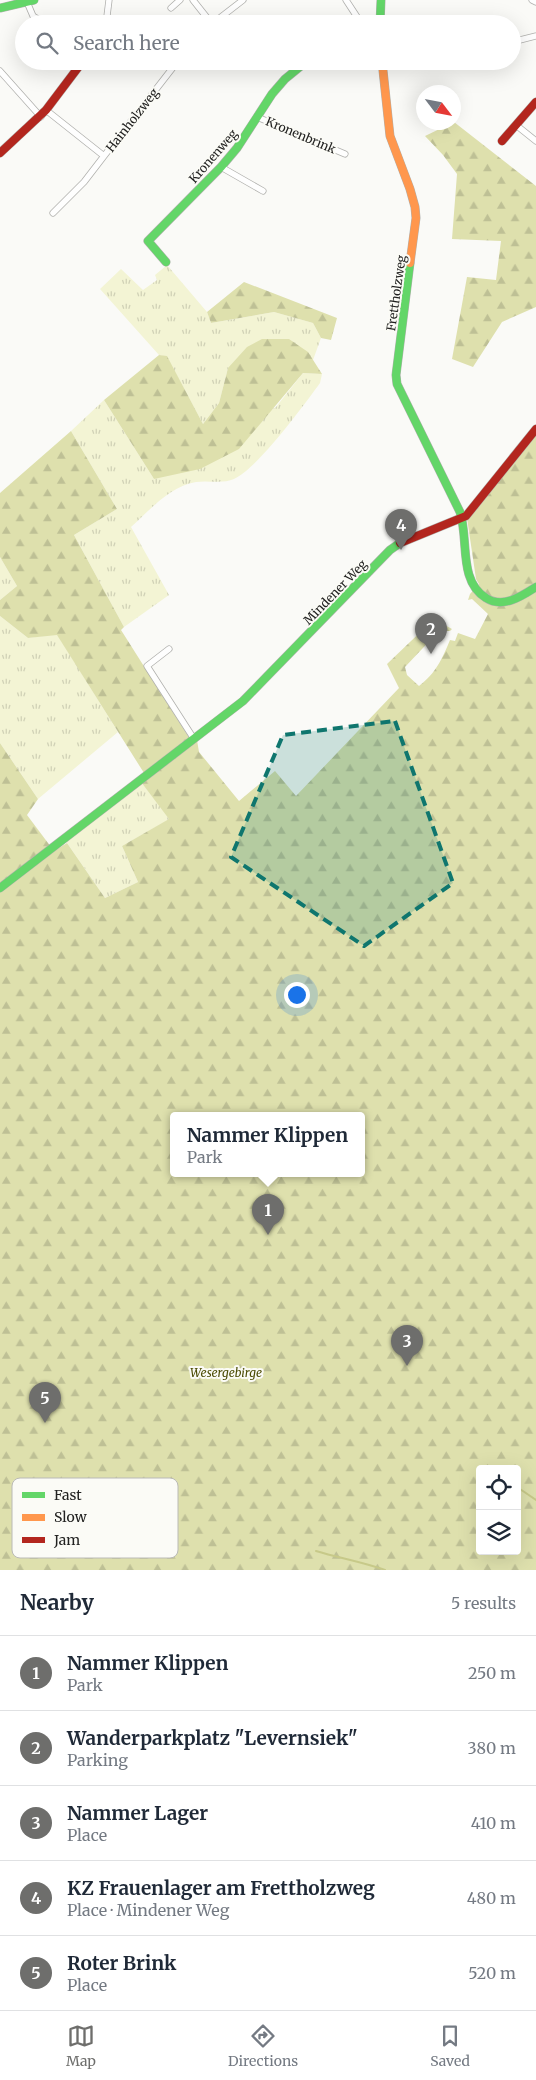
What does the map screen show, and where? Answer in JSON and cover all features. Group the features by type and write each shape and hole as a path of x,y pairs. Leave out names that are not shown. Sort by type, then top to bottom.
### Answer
{"street":[{"path":"107,15 109,0"},
{"path":"171,8 180,0"},
{"path":"193,0 205,15"},
{"path":"224,15 243,0"},
{"path":"346,0 355,15"},
{"path":"380,15 381,0"},
{"path":"532,0 536,2"},
{"path":"0,8 30,1 33,15"},
{"path":"521,40 536,36"},
{"path":"0,153 44,113 76,70"},
{"name":"Hainholzweg","path":"53,213 84,182 171,70"},
{"name":"Kronenweg","path":"166,262 148,240 221,167 237,148 272,94 296,70"},
{"name":"Frettholzweg","path":"383,70 392,145 411,189 416,218 396,375 397,384 454,497 461,518 471,579 482,596 490,602 511,601 536,587"},
{"name":"Hainholzweg","path":"0,71 44,113 104,156"},
{"path":"502,141 536,102"},
{"name":"Kronenbrink","path":"258,117 345,154"},
{"path":"516,125 536,141"},
{"path":"221,167 263,191"},
{"name":"Mindener Weg","path":"0,888 243,701 390,550 403,540 469,514 536,429"},
{"path":"169,649 147,666 194,739"}],"highlighted area":[{"path":"395,721 453,883 364,946 231,857 283,735"}],"green space":[{"path":"461,127 536,186 536,307 502,322 473,367 452,359 467,277 496,280 501,241 452,239 457,174 443,155 425,136 437,130 461,130"},
{"path":"167,265 207,312 211,323 274,312 313,323 321,338 313,360 228,368 219,403 203,424 167,357 159,355 100,289 121,269 143,290 157,280 155,275"},
{"path":"244,282 337,318 331,340 321,338 313,323 274,312 211,323 207,312"},
{"path":"262,339 289,339 308,352 322,374 303,373 239,449 200,469 154,479 104,400 159,355 167,356 203,424 219,403 228,368 247,347"},
{"path":"303,373 322,374 320,383 280,436 244,473 230,480 196,482 178,488 161,500 131,527 169,595 124,627 74,535 117,509 71,431 104,400 154,479 276,407"},
{"path":"71,431 117,509 74,535 124,627 121,630 190,739 144,773 57,635 28,638 0,616 0,600 17,586 0,557 0,493"},
{"name":"Wesergebirge","path":"536,432 536,1570 0,1570 0,743 38,799 27,815 54,851 67,843 105,898 138,882 122,846 169,819 141,782 197,740 199,752 239,801 275,771 296,796 399,688 387,664 434,619 452,629 450,631 439,631 405,667 407,675 419,686 434,671 450,640 455,641 458,633 475,639 488,614 472,599 468,600 470,594 479,584 476,579 467,518"},
{"path":"0,557 17,586 0,600"},
{"path":"0,616 28,638 57,634 118,732 38,799 0,743"},
{"path":"141,782 170,819 122,846 138,882 105,898 65,840"}],"waterway":[{"path":"521,1490 536,1500"},
{"path":"316,1551 385,1570"}],"traffic: fast":[{"path":"0,8 34,0"},
{"path":"380,15 381,0"},
{"path":"166,262 148,241 221,167 237,148 272,94 296,70"},
{"path":"410,263 396,375 397,384 460,512 471,581 477,591 486,598 499,602 512,600 536,587"},
{"path":"0,888 243,701 390,550 400,543"}],"traffic: slow":[{"path":"383,70 390,136 415,207 416,218 410,263"}],"traffic: jam":[{"path":"0,153 46,110 76,70"},
{"path":"502,141 536,102"},
{"path":"400,543 466,516 536,429"}],"place":[{"name":"KZ Frauenlager am Frettholzweg","path":"401,550"},
{"name":"Wanderparkplatz \"Levernsiek\"","path":"431,654"},
{"name":"Nammer Klippen","path":"268,1235"},
{"name":"Nammer Lager","path":"407,1366"},
{"name":"Roter Brink","path":"45,1423"}]}
